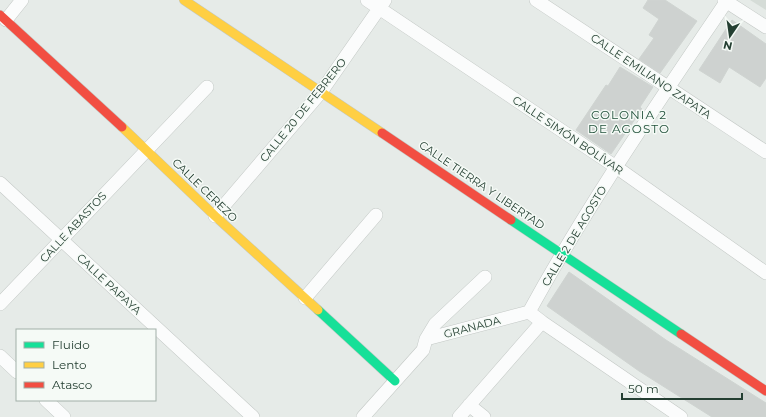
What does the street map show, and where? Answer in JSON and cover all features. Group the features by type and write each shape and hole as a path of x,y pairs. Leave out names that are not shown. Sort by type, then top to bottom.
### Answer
{"street":[{"path":"3,18 22,0"},
{"name":"CALLE TIERRA Y LIBERTAD","path":"184,0 766,390"},
{"name":"CALLE SIMÓN BOLÍVAR","path":"367,0 383,4 766,273"},
{"name":"CALLE EMILIANO ZAPATA","path":"536,0 766,152"},
{"path":"725,1 766,27"},
{"name":"CALLE 2 DE AGOSTO","path":"529,312 561,253 725,1"},
{"name":"CALLE 20 DE FEBRERO","path":"215,216 321,92 383,4"},
{"name":"CALLE CEREZO","path":"3,18 146,149 215,216 395,381"},
{"name":"CALLE ABASTOS","path":"0,304 146,149 207,87"},
{"name":"CALLE PAPAYA","path":"0,183 253,417"},
{"path":"305,298 376,215"},
{"path":"363,417 425,344 435,324 485,277"},
{"path":"529,312 665,413 681,417"},
{"name":"GRANADA","path":"425,344 529,312"},
{"path":"459,417 542,322"},
{"path":"0,356 16,371"},
{"path":"47,401 64,417"},
{"path":"470,405 484,417"}],"shaded area":[{"path":"750,0 766,0 766,10"}],"building":[{"path":"648,0 665,0 697,21 660,73 639,59 654,38 649,35 659,19 643,8"},
{"path":"732,20 766,44 766,78 760,87 729,67 720,83 699,70"},
{"path":"620,67 653,87 640,107 642,109 611,154 576,130"},
{"path":"569,272 666,340 766,403 766,417 712,417 639,371 547,306"}],"traffic: fast":[{"path":"511,220 681,334"},
{"path":"318,310 395,381"}],"traffic: slow":[{"path":"184,0 382,133"},
{"path":"122,127 215,216 318,310"}],"traffic: jam":[{"path":"0,15 122,127"},
{"path":"382,133 511,220"},
{"path":"681,334 766,391"}],"district":[{"name":"COLONIA 2 DE AGOSTO","path":"629,121"}]}
